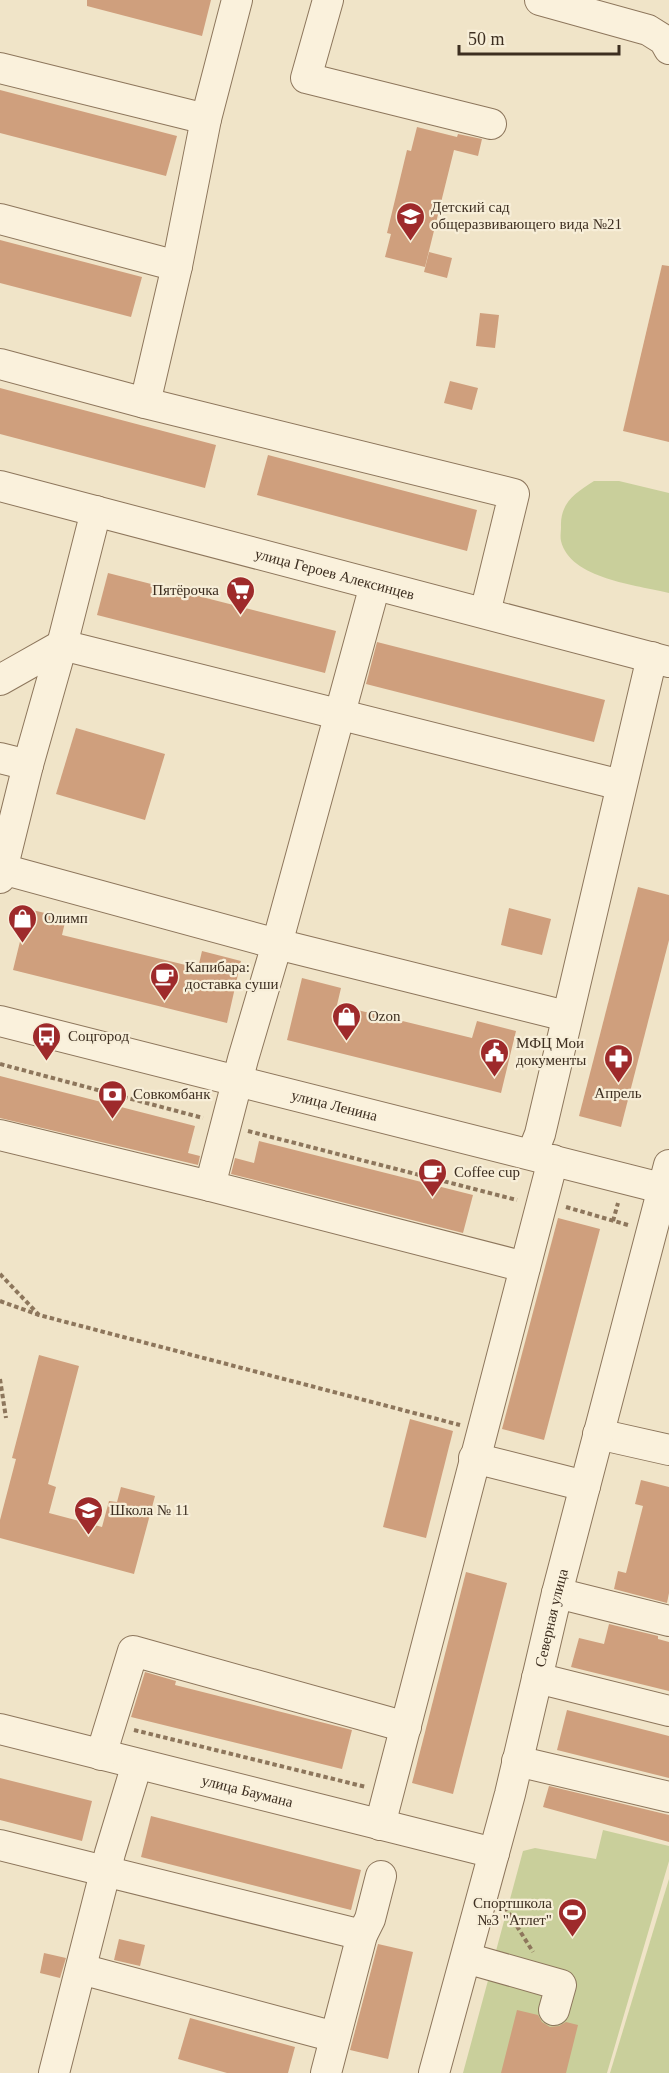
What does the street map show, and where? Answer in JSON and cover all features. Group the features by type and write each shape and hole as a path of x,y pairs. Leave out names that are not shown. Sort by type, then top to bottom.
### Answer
{"street":[{"path":"145,403 177,266 206,119 237,0"},
{"path":"328,0 306,78 491,124"},
{"path":"540,0 648,30 663,40 669,49"},
{"path":"0,68 206,119"},
{"path":"0,219 177,266"},
{"path":"0,364 145,403 514,494 484,613"},
{"name":"улица Героев Алексинцев","path":"0,486 661,659"},
{"path":"96,512 62,645 14,761 1,874 566,1016"},
{"path":"210,1186 375,585"},
{"path":"0,680 62,645 621,785"},
{"path":"380,1825 542,1203 543,1157 540,1134 621,785 661,659"},
{"name":"улица Ленина","path":"0,1021 543,1157 667,1181"},
{"path":"0,1135 525,1267"},
{"name":"Северная улица","path":"434,2073 518,1761 557,1593 598,1434 667,1181"},
{"path":"598,1434 669,1450"},
{"path":"478,1444 585,1486"},
{"path":"557,1593 669,1621"},
{"path":"101,1755 133,1651 406,1727"},
{"path":"537,1678 669,1711"},
{"name":"улица Баумана","path":"0,1729 380,1825 490,1866"},
{"path":"518,1761 669,1797"},
{"path":"54,2073 106,1871 137,1764"},
{"path":"0,1845 362,1935"},
{"path":"326,2073 362,1935 370,1919 381,1876"},
{"path":"466,1958 561,1984 554,2010"},
{"path":"81,1968 335,2037"}],"path":[{"path":"0,1064 491,1194 589,1212 652,1231"},
{"path":"0,1274 39,1315"},
{"path":"0,1301 39,1315 478,1444"},
{"path":"0,1379 6,1418"},
{"path":"110,1724 388,1793"},
{"path":"490,1866 545,1980"}],"green space":[{"path":"594,481 619,481 669,493 669,593 606,578 577,564 567,554 561,539 563,511 575,494"},
{"name":"Спортшкола №3 \"Атлет\"","path":"603,1830 669,1846 669,1861 607,2073 463,2073 523,1851 535,1848 596,1859"},
{"path":"669,1879 669,2073 610,2073"}],"building":[{"path":"87,0 211,0 202,36 87,6"},
{"path":"0,90 177,136 166,176 0,133"},
{"path":"417,127 457,137 458,134 482,139 478,156 454,150 425,267 385,257 391,234 387,233 407,150 411,151"},
{"path":"0,240 142,277 131,317 0,283"},
{"path":"429,252 452,258 447,278 424,272"},
{"path":"662,265 669,266 669,442 623,431"},
{"path":"480,313 499,315 495,348 476,346"},
{"path":"450,381 478,388 472,410 444,403"},
{"path":"0,388 216,445 205,488 0,434"},
{"path":"268,455 477,510 467,551 257,495"},
{"path":"108,573 336,631 325,673 97,615"},
{"path":"377,642 605,700 594,742 366,684"},
{"path":"76,728 165,754 145,820 56,794"},
{"path":"638,887 669,895 669,940 621,1127 579,1116"},
{"path":"509,908 551,919 542,955 501,945"},
{"path":"28,909 66,918 62,935 198,968 202,951 241,961 227,1023 13,970"},
{"path":"302,978 341,988 337,1005 472,1038 477,1021 516,1031 501,1093 287,1040"},
{"path":"0,1076 195,1126 188,1153 200,1156 198,1165 0,1118"},
{"path":"259,1141 473,1195 463,1233 231,1174 235,1158 254,1163"},
{"path":"558,1218 600,1229 544,1440 502,1429"},
{"path":"39,1355 79,1366 48,1484 56,1487 49,1513 102,1527 109,1501 117,1502 121,1487 155,1496 134,1574 0,1538 0,1520 16,1459 12,1458"},
{"path":"410,1419 453,1431 426,1538 383,1527"},
{"path":"641,1480 669,1487 669,1593 667,1603 614,1589 618,1571 626,1573 643,1506 635,1504"},
{"path":"466,1572 507,1583 453,1794 412,1783"},
{"path":"609,1624 658,1636 658,1639 669,1642 669,1691 571,1667 579,1638 604,1644"},
{"path":"145,1672 176,1681 175,1685 352,1730 342,1769 131,1717"},
{"path":"567,1710 669,1736 669,1778 557,1750"},
{"path":"0,1778 92,1801 82,1841 0,1820"},
{"path":"549,1786 669,1815 669,1842 543,1807"},
{"path":"151,1816 361,1870 351,1910 141,1857"},
{"path":"119,1939 145,1945 140,1966 114,1960"},
{"path":"378,1944 413,1952 388,2059 350,2050"},
{"path":"44,1953 66,1958 60,1978 40,1973"},
{"path":"517,2010 538,2015 542,2022 550,2027 566,2022 578,2025 566,2073 501,2073"},
{"path":"190,2018 295,2047 288,2073 227,2073 178,2059"}],"place":[{"name":"Детский сад общеразвивающего вида №21","path":"410,242"},
{"name":"Пятёрочка","path":"240,616"},
{"name":"Олимп","path":"23,944"},
{"name":"Капибара: доставка суши","path":"164,1002"},
{"name":"Ozon","path":"347,1042"},
{"name":"Соцгород","path":"47,1062"},
{"name":"МФЦ Мои документы","path":"495,1078"},
{"name":"Апрель","path":"618,1084"},
{"name":"Совкомбанк","path":"112,1120"},
{"name":"Coffee cup","path":"433,1198"},
{"name":"Школа № 11","path":"89,1536"},
{"name":"Спортшкола №3 \"Атлет\"","path":"573,1938"}]}
